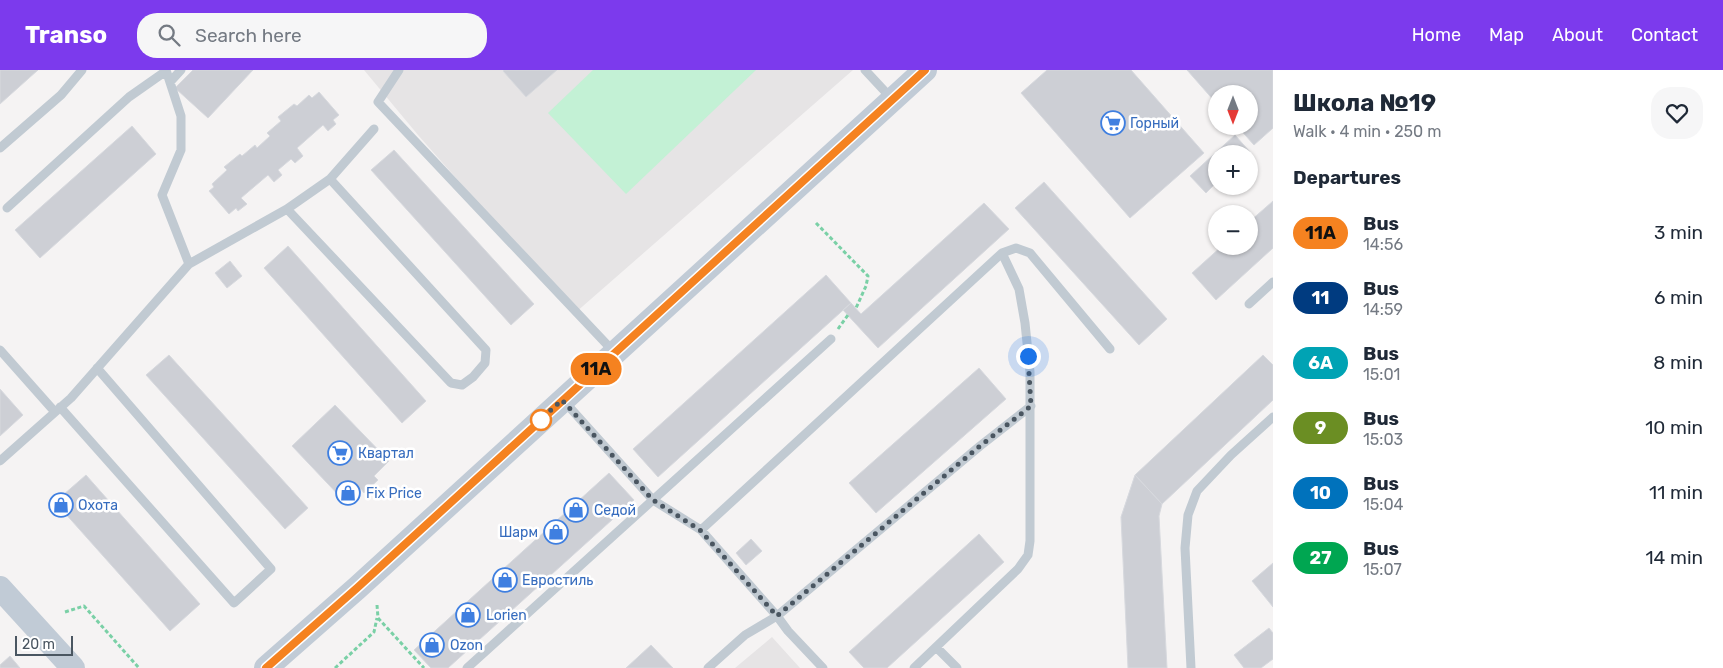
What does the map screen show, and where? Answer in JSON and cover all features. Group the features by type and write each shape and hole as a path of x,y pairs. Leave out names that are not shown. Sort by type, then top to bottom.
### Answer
{"main road":[{"path":"266,668 925,70"},
{"path":"0,588 73,668"}],"lane":[{"path":"0,148 61,95 82,70"},
{"path":"8,208 129,98 166,70 181,116 181,150 162,195 189,264"},
{"path":"170,82 181,70"},
{"path":"399,70 378,102 614,352"},
{"path":"865,70 892,99"},
{"path":"0,461 71,398 189,264 287,209 330,179 374,129"},
{"path":"287,209 450,383 462,385 473,377 485,363 486,350 330,179"},
{"path":"700,530 1002,253 1016,248 1030,253 1110,349"},
{"path":"914,668 1018,568 1028,555 1030,540 1030,372 1019,289 1002,253"},
{"path":"1249,304 1273,282"},
{"path":"467,668 830,339"},
{"path":"0,350 58,410 234,603 271,570 97,368"},
{"path":"562,400 653,500 700,530 777,616 788,631 823,668"},
{"path":"708,668 745,635 777,616 980,446 1031,406"},
{"path":"1191,668 1185,548 1188,515 1197,491 1231,455 1273,418"},
{"path":"936,647 957,668"}],"path":[{"path":"816,223 868,276 866,286 856,308"},
{"path":"335,668 374,632 378,618 377,604"},
{"path":"65,612 84,606 139,668"},
{"path":"378,618 424,668"}],"shaded area":[{"path":"364,70 853,70 575,313 418,135"},
{"path":"772,637 800,668 735,668"}],"green space":[{"path":"593,70 756,70 626,194 548,113"}],"building":[{"path":"0,70 38,70 0,104"},
{"path":"193,70 253,70 208,118 175,88"},
{"path":"504,70 557,70 526,97"},
{"name":"Горный","path":"1047,70 1131,70 1204,153 1130,218 1021,93"},
{"path":"1187,70 1273,70 1273,128 1254,145 1245,135 1258,135 1258,85 1208,85 1208,94"},
{"path":"319,92 339,115 333,120 336,124 328,131 323,125 297,148 303,156 295,163 291,159 278,170 282,175 274,182 268,175 241,198 247,204 238,211 236,208 229,214 209,191 214,187 212,184 227,170 224,167 255,145 257,148 270,136 267,133 281,121 278,117 294,104 297,106 309,95 312,98"},
{"path":"132,126 156,154 40,258 15,230"},
{"path":"1235,135 1244,145 1224,145"},
{"path":"394,150 534,304 511,325 371,170"},
{"path":"1208,160 1208,191 1206,193 1190,176"},
{"path":"1044,182 1167,319 1139,345 1015,208"},
{"path":"1273,201 1273,248 1216,300 1192,273 1212,255 1258,255 1258,214"},
{"path":"984,203 1009,229 878,348 843,310 851,303 861,314"},
{"path":"288,246 426,401 402,423 264,268"},
{"path":"230,261 242,276 227,288 215,273"},
{"path":"826,275 851,303 658,477 633,449"},
{"path":"169,355 308,508 285,529 146,375"},
{"path":"1263,355 1273,365 1273,400 1162,504 1135,475"},
{"path":"979,368 1006,399 876,513 849,483"},
{"path":"0,389 23,415 0,436"},
{"name":"Квартал","path":"335,405 389,461 374,476 378,480 364,493 361,489 346,503 292,446"},
{"path":"609,473 634,500 448,668 431,668 414,650"},
{"path":"86,475 200,604 170,631 55,502"},
{"path":"1135,475 1162,504 1159,516 1167,668 1128,668 1121,517"},
{"path":"979,534 1004,562 887,668 864,668 849,652"},
{"path":"751,539 762,551 746,565 736,553"},
{"path":"1273,563 1273,607 1252,581"},
{"path":"1269,628 1273,633 1273,659 1261,668 1244,668 1234,655"},
{"path":"651,645 673,668 626,668"},
{"path":"10,656 20,668 0,668 0,665"}],"bus line":[{"name":"11А","path":"266,668 357,588 925,70"}],"place":[{"name":"Горный","path":"1113,123"},
{"name":"Квартал","path":"340,453"},
{"name":"Fix Price","path":"348,493"},
{"name":"Охота","path":"61,505"},
{"name":"Седой","path":"576,510"},
{"name":"Шарм","path":"556,532"},
{"name":"Евростиль","path":"505,580"},
{"name":"Lorien","path":"468,615"},
{"name":"Ozon","path":"432,645"}],"route":[{"path":"541,420 539,421 562,400 653,500 700,530 777,616 980,446 1031,406 1028,356"}]}
